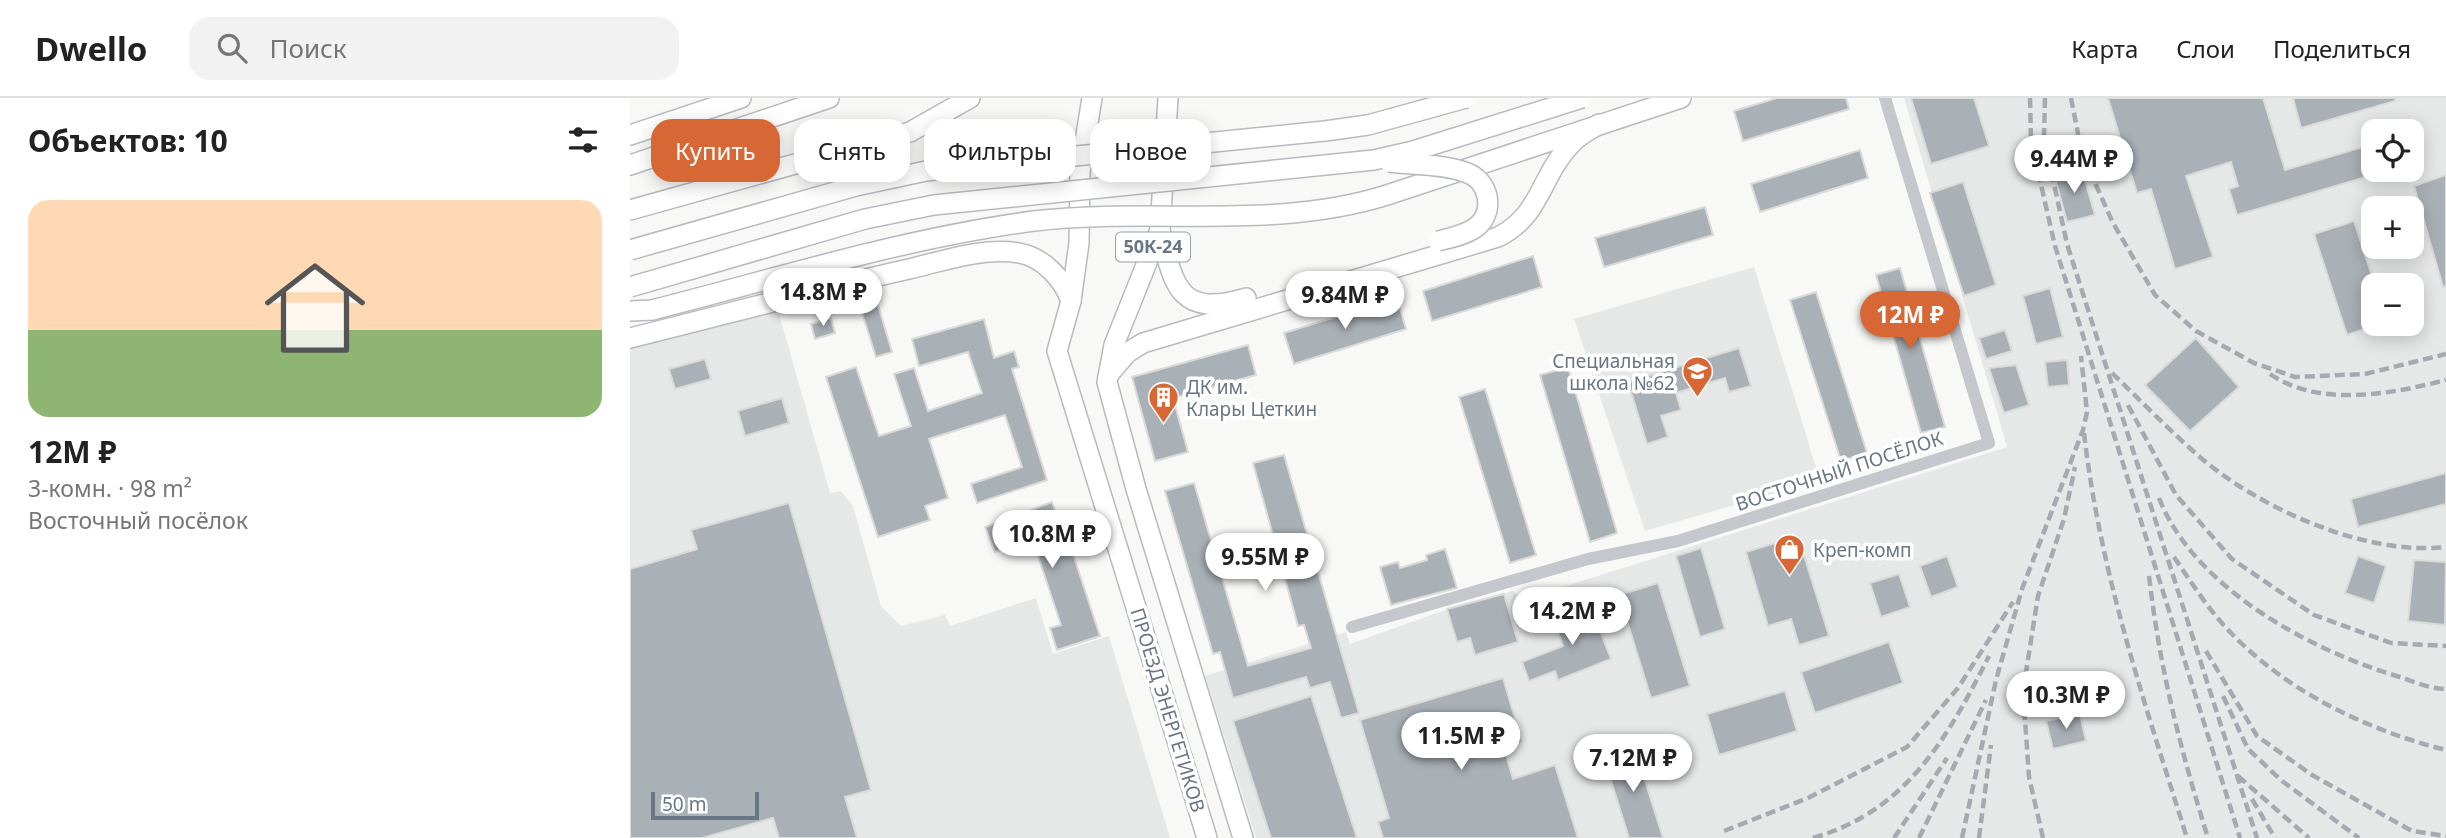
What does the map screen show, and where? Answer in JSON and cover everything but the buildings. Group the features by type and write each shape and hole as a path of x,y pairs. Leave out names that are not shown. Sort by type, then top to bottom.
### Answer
{"main road":[{"path":"630,135 741,98"},
{"path":"630,165 829,98"},
{"path":"630,210 910,132 970,98"},
{"name":"ПРОЕЗД ЭНЕРГЕТИКОВ","path":"1092,98 1080,173 1079,243 1071,301 1057,351 1207,838"},
{"name":"50К-24","path":"1160,230 1168,98"},
{"path":"630,250 856,186 926,171 1325,131 1392,119 1466,98"},
{"path":"630,287 865,219 934,205 1374,160 1413,151 1582,98"},
{"path":"630,311 652,310 972,231 1068,219 1302,213 1362,203 1681,98"},
{"path":"1107,377 1127,353 1143,344 1506,233 1526,218 1571,143 1599,124"},
{"path":"1160,230 1168,263 1182,292 1192,301 1204,306 1223,305 1438,241 1474,229 1484,220 1489,205 1487,192 1480,180 1452,169 1374,160"},
{"name":"ПРОЕЗД ЭНЕРГЕТИКОВ","path":"1160,230 1114,345 1107,377 1136,489 1243,838"},
{"path":"630,338 811,290 982,253 1021,253 1040,262 1058,276 1071,301"}],"street":[{"name":"ВОСТОЧНЫЙ ПОСЁЛОК","path":"1352,627 1588,559 1678,541 1989,443 1885,98"}],"shaded area":[{"path":"1904,98 2446,98 2446,838 1256,838 1205,676 1346,632 1350,644 1445,610 1512,591 1525,599 2007,447"},
{"name":"Специальная школа №62","path":"1754,267 1820,480 1645,531 1574,319"},
{"path":"777,307 830,493 841,491 853,506 881,606 901,626 945,615 950,626 1036,598 1053,654 1109,636 1170,838 630,838 630,342"}],"railway":[{"path":"2030,98 2031,141 2055,246 2240,838"},
{"path":"2045,98 2044,138 2067,244 2257,838"},
{"path":"2071,98 2082,154 2113,223 2155,295 2196,331 2254,363 2295,377 2365,374 2446,354"},
{"path":"1962,838 1996,680 2022,589 2083,430 2087,412 2081,356"},
{"path":"2112,373 2201,458 2253,495 2316,525 2349,536 2415,548 2446,547"},
{"path":"2270,374 2290,385 2333,395 2402,390 2446,380"},
{"path":"2128,405 2176,495 2232,559 2314,615 2391,643 2446,646"},
{"path":"2084,433 2091,485 2113,587 2140,688 2187,838"},
{"path":"2043,838 2029,777 2023,691 2038,596 2064,519 2075,467"},
{"path":"2159,498 2176,530 2199,560 2259,612 2294,633 2366,666 2434,688 2446,689"},
{"path":"2174,557 2224,625 2278,674 2331,707 2359,720 2446,750"},
{"path":"2149,576 2172,708 2208,838"},
{"path":"1724,831 1808,798 1907,747 1958,688 2013,602"},
{"path":"2206,651 2257,736 2312,775 2412,831 2446,836"},
{"path":"1813,838 1846,826 1874,810 1899,790 1940,742 1989,656"},
{"path":"2223,696 2248,749 2282,781 2359,838"},
{"path":"1919,838 1986,700"},
{"path":"1979,838 1991,745"},
{"path":"1894,838 1947,758"},
{"path":"2238,776 2309,838"},
{"path":"2252,799 2275,838"}],"place":[{"name":"Специальная школа №62","path":"1698,399"},
{"name":"ДК им. Клары Цеткин","path":"1163,425"},
{"name":"Креп-комп","path":"1790,577"}]}
